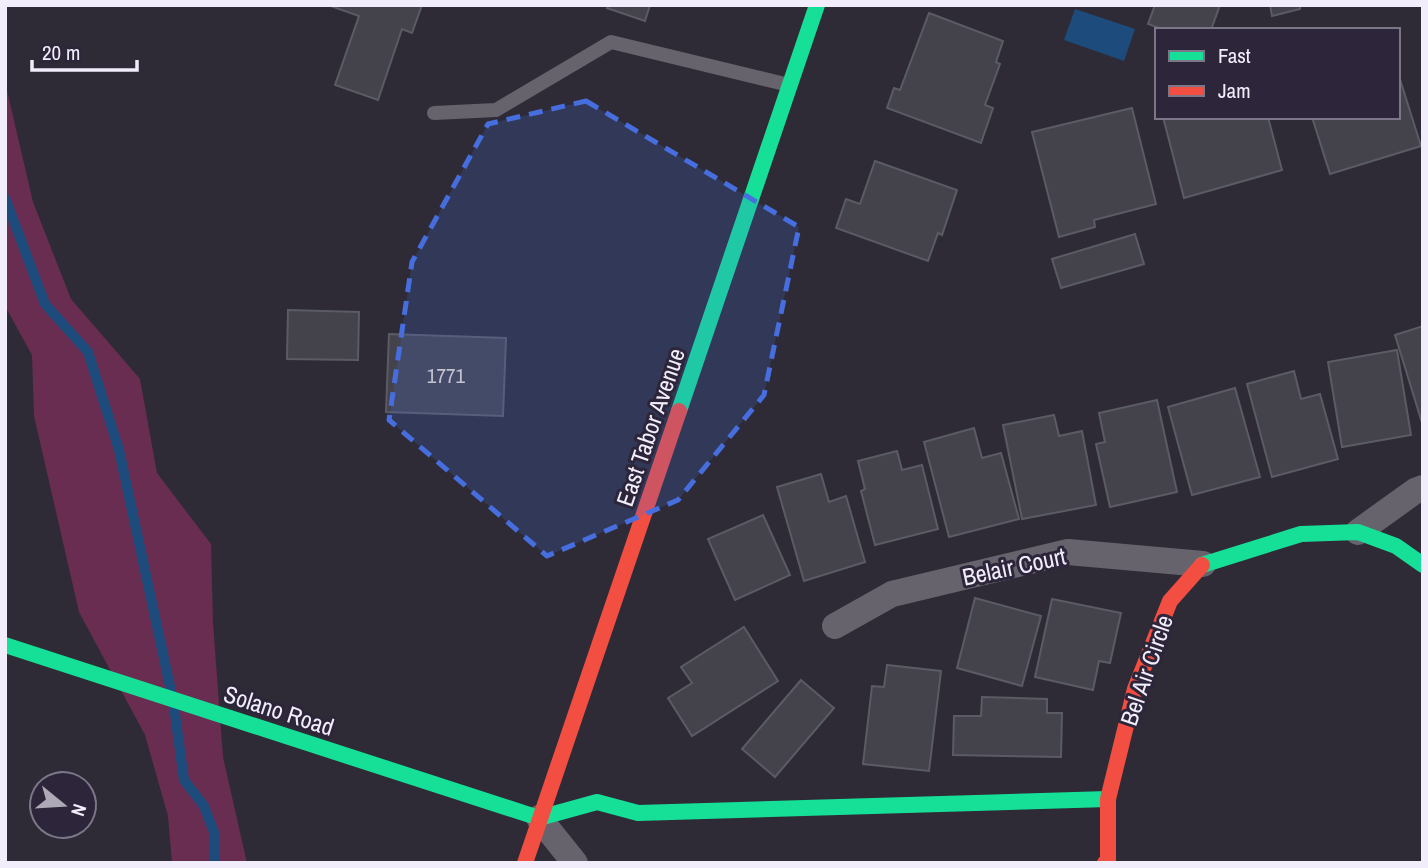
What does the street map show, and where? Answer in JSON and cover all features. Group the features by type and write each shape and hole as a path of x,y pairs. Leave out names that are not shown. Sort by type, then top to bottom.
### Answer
{"street":[{"name":"East Tabor Avenue","path":"525,863 817,5"},
{"path":"1358,532 1423,488"},
{"path":"1203,564 1301,534 1358,532 1396,545 1423,565"},
{"name":"Belair Court","path":"835,626 892,594 1068,552 1203,564"},
{"name":"Bel Air Circle","path":"1107,863 1108,799 1135,689 1170,601 1203,564"},
{"name":"Solano Road","path":"5,645 410,774 539,818"},
{"path":"575,863 539,818 597,802 638,813 1108,799"}],"lane":[{"path":"435,113 496,110 611,42 790,86"}],"highlighted area":[{"path":"586,101 799,227 764,395 678,500 547,556 389,420 412,262 488,124"}],"shaded area":[{"path":"5,82 33,202 71,299 140,379 157,473 211,544 213,623 223,757 247,863 172,863 168,816 145,735 79,612 34,416 32,355 5,306"}],"water":[{"path":"1075,9 1135,29 1124,61 1064,40"}],"building":[{"path":"328,5 422,5 412,33 402,29 378,100 335,85 359,16"},
{"path":"608,5 650,5 645,21 607,8"},
{"path":"1155,5 1220,5 1212,28 1159,28 1148,24"},
{"path":"1270,5 1305,5 1300,6 1300,9 1272,16"},
{"path":"929,13 1003,41 996,62 1000,64 985,105 993,108 981,143 887,108 894,88 900,90"},
{"path":"1400,79 1421,146 1330,174 1313,119 1400,119"},
{"path":"1132,108 1156,204 1094,220 1095,227 1059,237 1032,132"},
{"path":"1164,119 1269,119 1282,170 1184,198"},
{"path":"875,161 957,190 942,235 938,233 928,261 836,228 846,199 860,204"},
{"path":"1135,234 1144,264 1061,288 1052,259"},
{"path":"288,310 359,312 358,360 287,359"},
{"path":"1423,326 1423,426 1395,335"},
{"path":"389,334 506,338 503,416 386,412"},
{"path":"1397,350 1411,435 1342,447 1328,362"},
{"path":"1294,371 1301,399 1320,394 1338,459 1272,477 1247,384"},
{"path":"1235,388 1260,477 1192,495 1168,407"},
{"path":"1157,400 1177,492 1110,507 1096,444 1105,442 1099,413"},
{"path":"1054,415 1059,436 1082,431 1096,505 1022,519 1003,425"},
{"path":"974,428 982,458 1001,453 1019,519 949,537 924,442"},
{"path":"897,451 902,470 922,465 938,529 875,545 861,491 865,489 858,461"},
{"path":"821,474 829,502 846,496 865,562 804,581 777,487"},
{"path":"763,515 790,575 735,600 708,539"},
{"path":"975,598 1041,616 1022,686 957,668"},
{"path":"1052,599 1121,613 1110,663 1099,661 1093,690 1035,677"},
{"path":"744,627 778,681 692,736 668,698 692,683 681,667"},
{"path":"887,665 941,671 929,771 863,764 872,686 884,687"},
{"path":"801,680 834,708 775,777 742,749"},
{"path":"982,697 1047,699 1047,713 1062,713 1061,757 953,755 954,716 981,716"}],"waterway":[{"path":"5,198 45,304 88,352 119,450 171,691"},
{"path":"174,707 184,780 204,806 215,835 214,863"}],"traffic: fast":[{"path":"679,411 817,5"},
{"path":"1202,565 1301,534 1358,532 1396,546 1423,565"},
{"path":"5,645 539,818"},
{"path":"539,818 597,802 638,813 1108,799"}],"traffic: jam":[{"path":"525,863 679,411"},
{"path":"1105,863 1108,863 1108,799 1135,689 1170,601 1202,565"}]}
